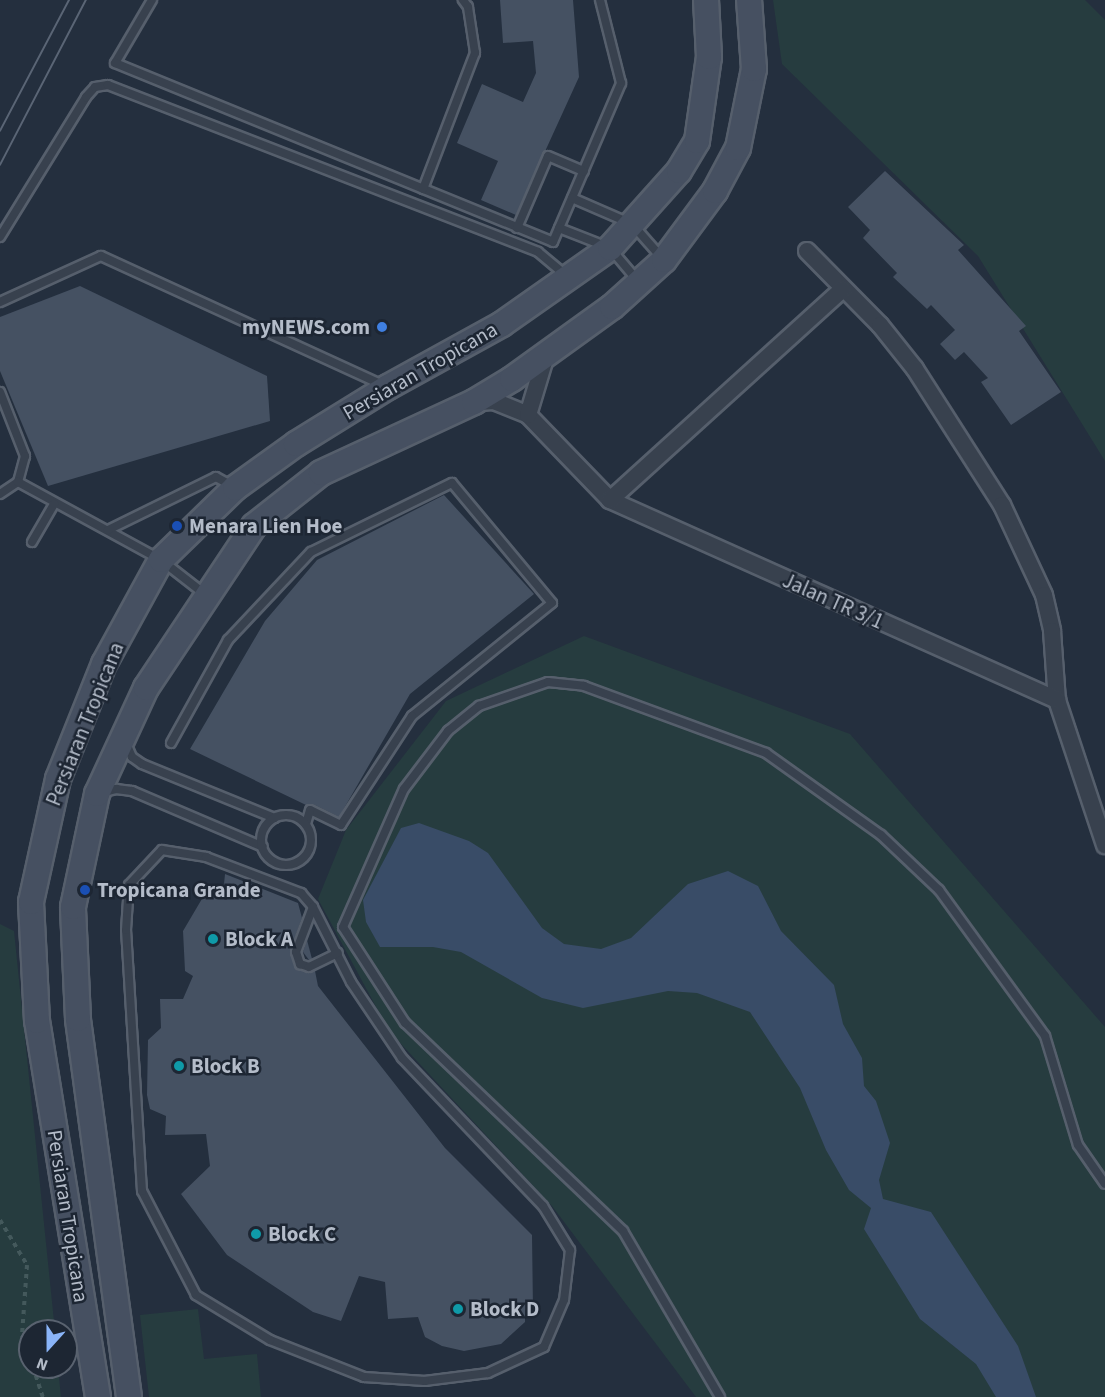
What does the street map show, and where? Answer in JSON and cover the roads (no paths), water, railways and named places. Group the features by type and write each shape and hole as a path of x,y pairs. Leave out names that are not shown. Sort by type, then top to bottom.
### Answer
{"main road":[{"name":"Persiaran Tropicana","path":"98,1397 37,1021 31,902 58,779 104,664 161,560 235,488 296,444 388,387 502,324 571,279 610,248 632,224 679,171 697,141 709,57 706,0"},
{"name":"Persiaran Tropicana","path":"129,1397 78,1019 74,907 97,794 146,688 254,526 321,473 474,402 548,352 640,283 664,260 715,191 738,148 754,69 749,0"}],"street":[{"path":"807,251 880,325 915,369 1002,505 1044,595 1052,631 1057,700 1105,845"},
{"path":"610,500 843,289"},
{"path":"474,402 494,401 528,415 548,352"},
{"name":"Jalan TR 3/1","path":"528,415 610,500 1057,700"}],"lane":[{"path":"153,0 115,63 553,242 621,83 600,0"},
{"path":"423,189 475,53 468,7 463,0"},
{"path":"0,237 86,97 95,87 108,86 538,252 571,279"},
{"path":"517,228 548,156 584,171"},
{"path":"572,198 632,224 664,260"},
{"path":"559,228 610,248 640,283"},
{"path":"0,302 101,256 388,387"},
{"path":"0,392 25,456 18,482 0,494"},
{"path":"108,530 216,477 235,488"},
{"path":"18,482 54,504 108,530 161,560 206,596"},
{"path":"171,743 228,640 311,552 452,483 552,603 412,716 341,825 310,810 306,824 311,840 305,856 281,864"},
{"path":"32,542 54,504"},
{"path":"720,1397 623,1231 405,1023 344,927 404,789 448,731 479,706 548,682 584,686 766,753 872,828 912,861 939,890 1036,1022 1053,1059 1078,1145 1105,1184"},
{"path":"123,737 132,757 142,764 274,818 291,815 306,824"},
{"path":"97,794 116,789 132,791 263,847"},
{"path":"274,818 263,831 263,847 267,855 281,864"},
{"path":"162,850 206,856 276,881 300,893 313,908 351,982 402,1058 543,1206 570,1250 564,1300 544,1347 488,1373 425,1381 364,1377 270,1340 196,1295 142,1191 126,930 129,885 162,850"},
{"path":"276,881 281,864"},
{"path":"313,908 296,952 300,964 309,967 338,953"}],"water":[{"path":"419,823 469,841 488,853 542,928 564,944 601,949 631,938 688,884 728,871 758,886 781,931 834,985 843,1024 862,1058 864,1086 876,1101 890,1143 879,1180 883,1199 931,1212 1018,1346 1036,1397 996,1397 976,1364 920,1319 864,1229 871,1208 849,1190 826,1150 800,1088 750,1012 697,993 668,991 583,1008 542,998 461,952 433,947 380,947 366,922 363,900 401,828"}],"tram line":[{"path":"0,131 69,0"},
{"path":"0,165 86,0"}],"place":[{"name":"myNEWS.com","path":"382,327"},
{"name":"Menara Lien Hoe","path":"177,526"},
{"name":"Tropicana Grande","path":"85,890"},
{"name":"Block A","path":"213,939"},
{"name":"Block B","path":"179,1066"},
{"name":"Block C","path":"256,1234"},
{"name":"Block D","path":"458,1309"}]}
